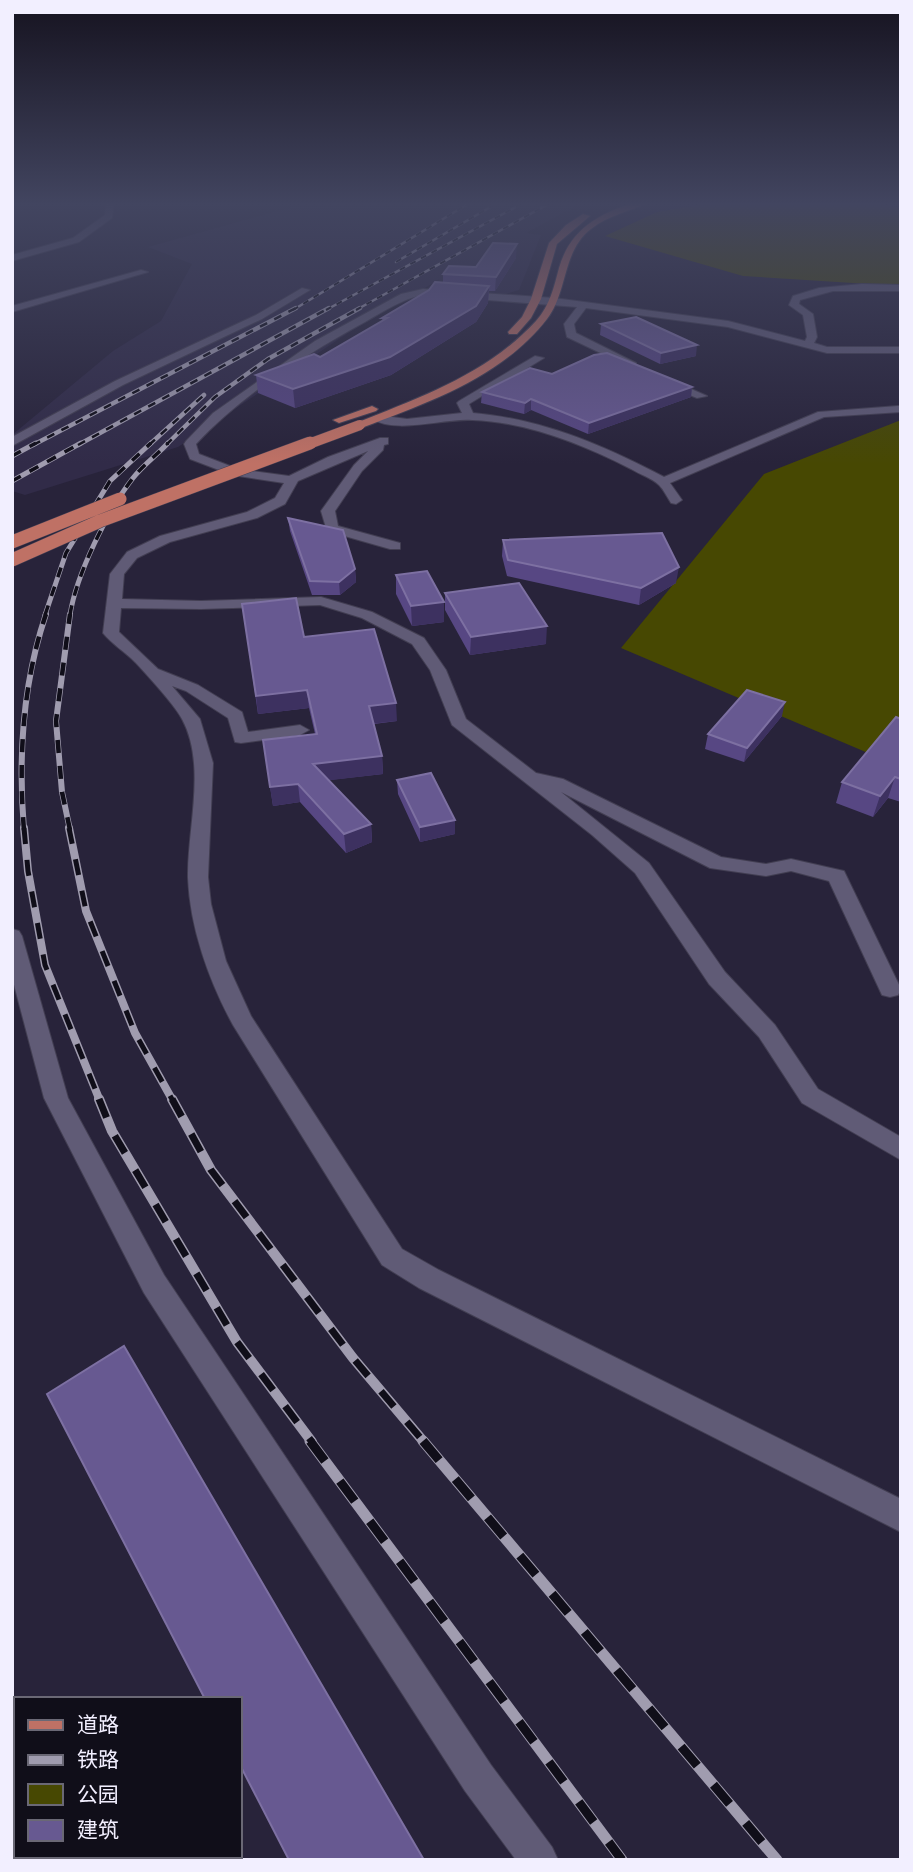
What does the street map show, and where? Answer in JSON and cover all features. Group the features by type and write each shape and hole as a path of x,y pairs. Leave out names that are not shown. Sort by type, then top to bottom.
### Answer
{"main road":[{"path":"497,345 526,318 539,289"},
{"path":"12,560 100,521 440,393 482,371 523,340 547,314 558,289"},
{"path":"12,542 84,511 421,390 477,359"}],"street":[{"path":"12,309 83,289"},
{"path":"807,346 812,337 808,314 794,305 796,298 810,293 840,289"},
{"path":"12,442 119,383 259,317 305,290"},
{"path":"292,480 236,472 194,456 190,444 217,415 319,343 404,296 424,292 536,299 728,324 807,346 849,352 901,350"},
{"path":"583,305 569,324 571,335 639,369"},
{"path":"470,416 463,403 539,358"},
{"path":"659,379 701,396"},
{"path":"662,481 676,478 822,414 898,409"},
{"path":"377,418 407,422 470,416 504,419 554,432 609,453 662,481 676,500"},
{"path":"395,546 332,528 328,511 358,468 407,422"},
{"path":"384,441 332,460 292,480 280,501 251,515 165,539 132,555 117,574 111,633 141,659 191,719 204,763 198,877 207,932 226,989 240,1019 392,1257 429,1279 901,1516"},
{"path":"115,603 201,605 321,601 367,615 418,641 438,670 458,721 600,831 642,868 717,978 767,1031 810,1096 901,1150"},
{"path":"152,672 192,688 236,716 241,738 300,730"},
{"path":"523,774 557,783 717,863 766,870 791,865 837,876 890,989"},
{"path":"12,936 56,1098 154,1284 478,1778 539,1860"}],"shaded area":[{"path":"178,289 422,289 348,333 178,447 25,495 12,491 12,435 113,351 161,321"},
{"path":"426,289 519,289 502,295"}],"green space":[{"path":"901,420 901,767 621,648 764,474"}],"building":[{"path":"487,289 476,306 390,357 293,389 256,375 314,354 320,357 429,290"},
{"path":"636,317 697,345 661,353 601,324"},
{"path":"607,353 692,387 589,423 531,399 525,403 482,392 530,368 552,374 594,355"},
{"path":"288,518 343,530 355,569 339,582 310,581"},
{"path":"662,533 679,567 641,588 508,560 503,540"},
{"path":"427,571 444,602 411,606 396,575"},
{"path":"519,583 547,626 471,637 445,593"},
{"path":"296,598 304,637 374,629 396,703 369,706 382,756 313,764 371,824 344,834 298,784 270,787 263,740 317,734 307,690 256,696 242,604"},
{"path":"747,690 785,702 747,748 708,734"},
{"path":"896,717 901,719 901,779 895,777 880,796 842,782"},
{"path":"431,773 455,820 420,827 397,780"},
{"path":"124,1346 424,1860 289,1860 242,1769 242,1697 204,1697 47,1394"}],"railway":[{"path":"293,310 327,289"},
{"path":"326,310 364,289"},
{"path":"356,310 393,289"},
{"path":"33,445 296,308"},
{"path":"78,445 329,308"},
{"path":"166,445 215,397 268,359 360,308"},
{"path":"149,445 204,395"},
{"path":"12,456 36,443"},
{"path":"12,481 81,443"},
{"path":"45,615 66,553 110,481 151,443"},
{"path":"70,615 86,563 113,507 137,473 168,443"},
{"path":"24,830 24,720 32,666 46,614"},
{"path":"70,614 56,721 62,792 70,830"},
{"path":"24,828 28,871 45,965 100,1101"},
{"path":"69,828 86,911 135,1033 173,1101"},
{"path":"99,1099 112,1131 237,1342 312,1442"},
{"path":"172,1099 211,1170 353,1358 424,1442"},
{"path":"310,1441 622,1860"},
{"path":"423,1441 777,1860"}]}
